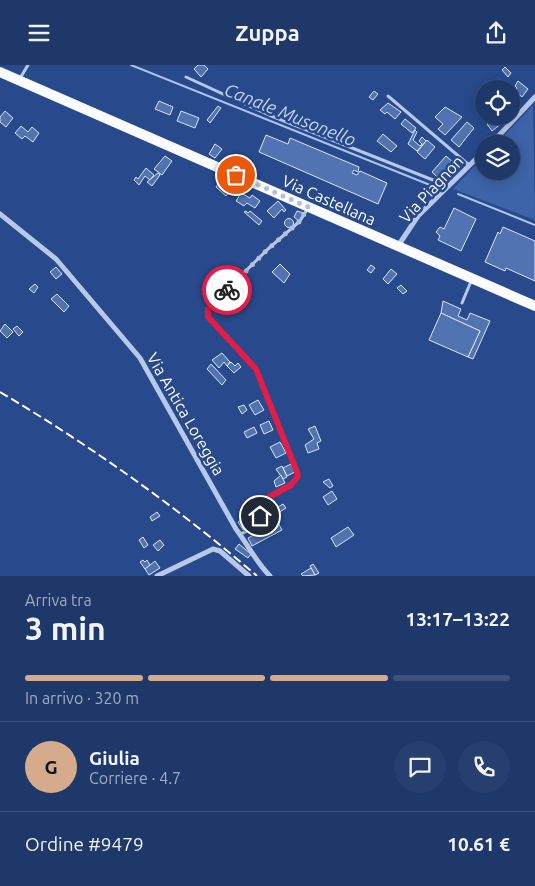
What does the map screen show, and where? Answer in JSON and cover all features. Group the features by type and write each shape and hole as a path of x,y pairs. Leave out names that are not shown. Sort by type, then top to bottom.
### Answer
{"main road":[{"name":"Via Castellana","path":"0,72 535,307"}],"street":[{"path":"499,135 535,97"},
{"name":"Via Piagnon","path":"398,246 418,216 475,161"},
{"name":"Via Antica Loreggia","path":"0,214 56,259 140,358 254,558 270,576"},
{"path":"157,576 213,549 220,551 249,576"}],"lane":[{"path":"19,81 28,65"},
{"path":"186,77 269,115 448,187"},
{"path":"388,96 470,166"},
{"path":"240,534 256,525 266,501 291,485 298,476 256,369 211,321 207,313 215,301 259,257 300,221 308,207"},
{"path":"462,303 472,279"}],"shaded area":[{"path":"533,105 535,220 453,189 475,166 475,180 520,180 520,135 505,135 514,125 520,125 520,119"}],"building":[{"path":"198,65 204,65 208,69 201,77 194,69"},
{"path":"505,67 511,73 508,77 502,70"},
{"path":"520,83 528,89 522,97 520,95"},
{"path":"374,91 378,94 373,100 369,97"},
{"path":"159,101 173,107 170,115 155,109"},
{"path":"388,103 401,112 395,119 387,112 385,114 380,110"},
{"path":"218,106 221,108 210,123 207,120"},
{"path":"445,107 462,117 445,135 438,129 443,124 435,117"},
{"path":"5,111 13,118 6,127 0,122 0,117"},
{"path":"181,111 199,118 195,128 177,121"},
{"path":"405,119 416,128 412,133 401,124"},
{"path":"467,122 474,128 459,147 451,140"},
{"path":"488,125 500,125 492,131"},
{"path":"21,126 28,132 32,127 39,133 33,142 25,136 22,139 15,133"},
{"path":"415,130 417,132 413,140 420,146 422,144 419,141 422,137 426,141 417,151 408,144"},
{"path":"383,134 397,146 391,152 377,141"},
{"path":"266,135 288,144 290,138 359,167 358,172 354,170 352,173 357,175 360,171 387,183 378,204 259,152"},
{"path":"427,140 435,147 425,159 417,152"},
{"path":"215,144 222,149 215,158 209,154"},
{"path":"165,156 172,161 162,175 154,169"},
{"path":"446,156 454,163 439,179 432,172"},
{"path":"146,168 154,175 150,180 145,176 139,185 134,180 136,177 138,179"},
{"path":"158,173 160,175 152,186 147,182"},
{"path":"218,184 229,192 226,196 216,187"},
{"path":"241,193 250,198 252,195 260,201 255,208 247,203 244,206 236,201"},
{"path":"278,201 286,210 284,212 282,209 274,218 267,211"},
{"path":"454,208 476,219 461,251 438,240 440,236 436,232 440,227 444,229"},
{"path":"250,211 262,221 259,225 244,212 248,213"},
{"path":"297,211 304,213 299,221 294,217"},
{"path":"289,218 294,223 289,228 284,223"},
{"path":"503,227 535,241 535,281 506,268 505,271 485,262 498,232 500,234"},
{"path":"280,264 290,274 284,283 272,272"},
{"path":"371,265 375,268 371,273 367,270"},
{"path":"56,267 62,274 56,279 50,272"},
{"path":"391,269 397,274 388,284 383,279"},
{"path":"222,274 229,281 223,288 216,282"},
{"path":"208,282 216,289 210,296 202,289"},
{"path":"35,284 38,287 34,293 29,289"},
{"path":"401,285 407,291 403,294 397,288"},
{"path":"57,294 69,306 64,312 51,299"},
{"path":"443,301 461,309 458,316 467,320 470,313 490,321 473,359 468,357 480,331 441,313"},
{"path":"441,313 480,331 468,357 429,340"},
{"path":"5,324 13,332 7,338 0,331"},
{"path":"17,326 23,332 19,336 13,329"},
{"path":"222,353 230,362 227,366 224,362 219,368 212,360"},
{"path":"231,362 235,366 238,363 241,367 234,373 227,366"},
{"path":"211,364 226,380 222,385 207,369"},
{"path":"258,400 264,410 255,415 249,405"},
{"path":"244,405 247,410 242,414 238,407"},
{"path":"269,421 273,430 264,434 260,425"},
{"path":"315,426 321,441 317,443 319,449 308,453 305,445 314,439 308,429"},
{"path":"254,427 257,433 247,438 244,432"},
{"path":"280,442 286,453 276,458 270,447"},
{"path":"291,464 295,472 287,476 283,468"},
{"path":"282,466 287,477 283,479 276,469"},
{"path":"281,475 285,483 276,487 274,481"},
{"path":"329,479 333,486 330,488 323,482"},
{"path":"332,491 337,499 328,505 323,497"},
{"path":"251,504 253,508 246,511 243,506"},
{"path":"283,504 286,508 278,513 275,509"},
{"path":"157,512 160,516 152,521 150,517"},
{"path":"246,517 251,526 243,530 238,522"},
{"path":"276,519 282,530 252,546 248,538 271,526 270,524"},
{"path":"348,527 354,535 336,547 331,538"},
{"path":"143,537 148,545 144,548 139,540"},
{"path":"160,540 164,545 158,551 153,545"},
{"path":"239,544 251,554 248,558 235,549"},
{"path":"143,560 145,562 147,560 150,565 145,569 140,562"},
{"path":"155,561 160,568 149,575 145,569"},
{"path":"313,564 319,573 315,575 310,566"},
{"path":"311,568 315,575 303,576 301,574"}],"waterway":[{"name":"Canale Musonello","path":"131,65 440,189"},
{"name":"Canale Musonello","path":"458,194 535,225"}],"railway":[{"path":"0,392 133,478 227,550 257,576"}],"way so far":[{"path":"227,290 259,257 300,221 306,214 308,207 236,175"}],"route":[{"path":"227,290 208,309 208,317 256,369 298,476 291,485 267,498 260,516"}]}
